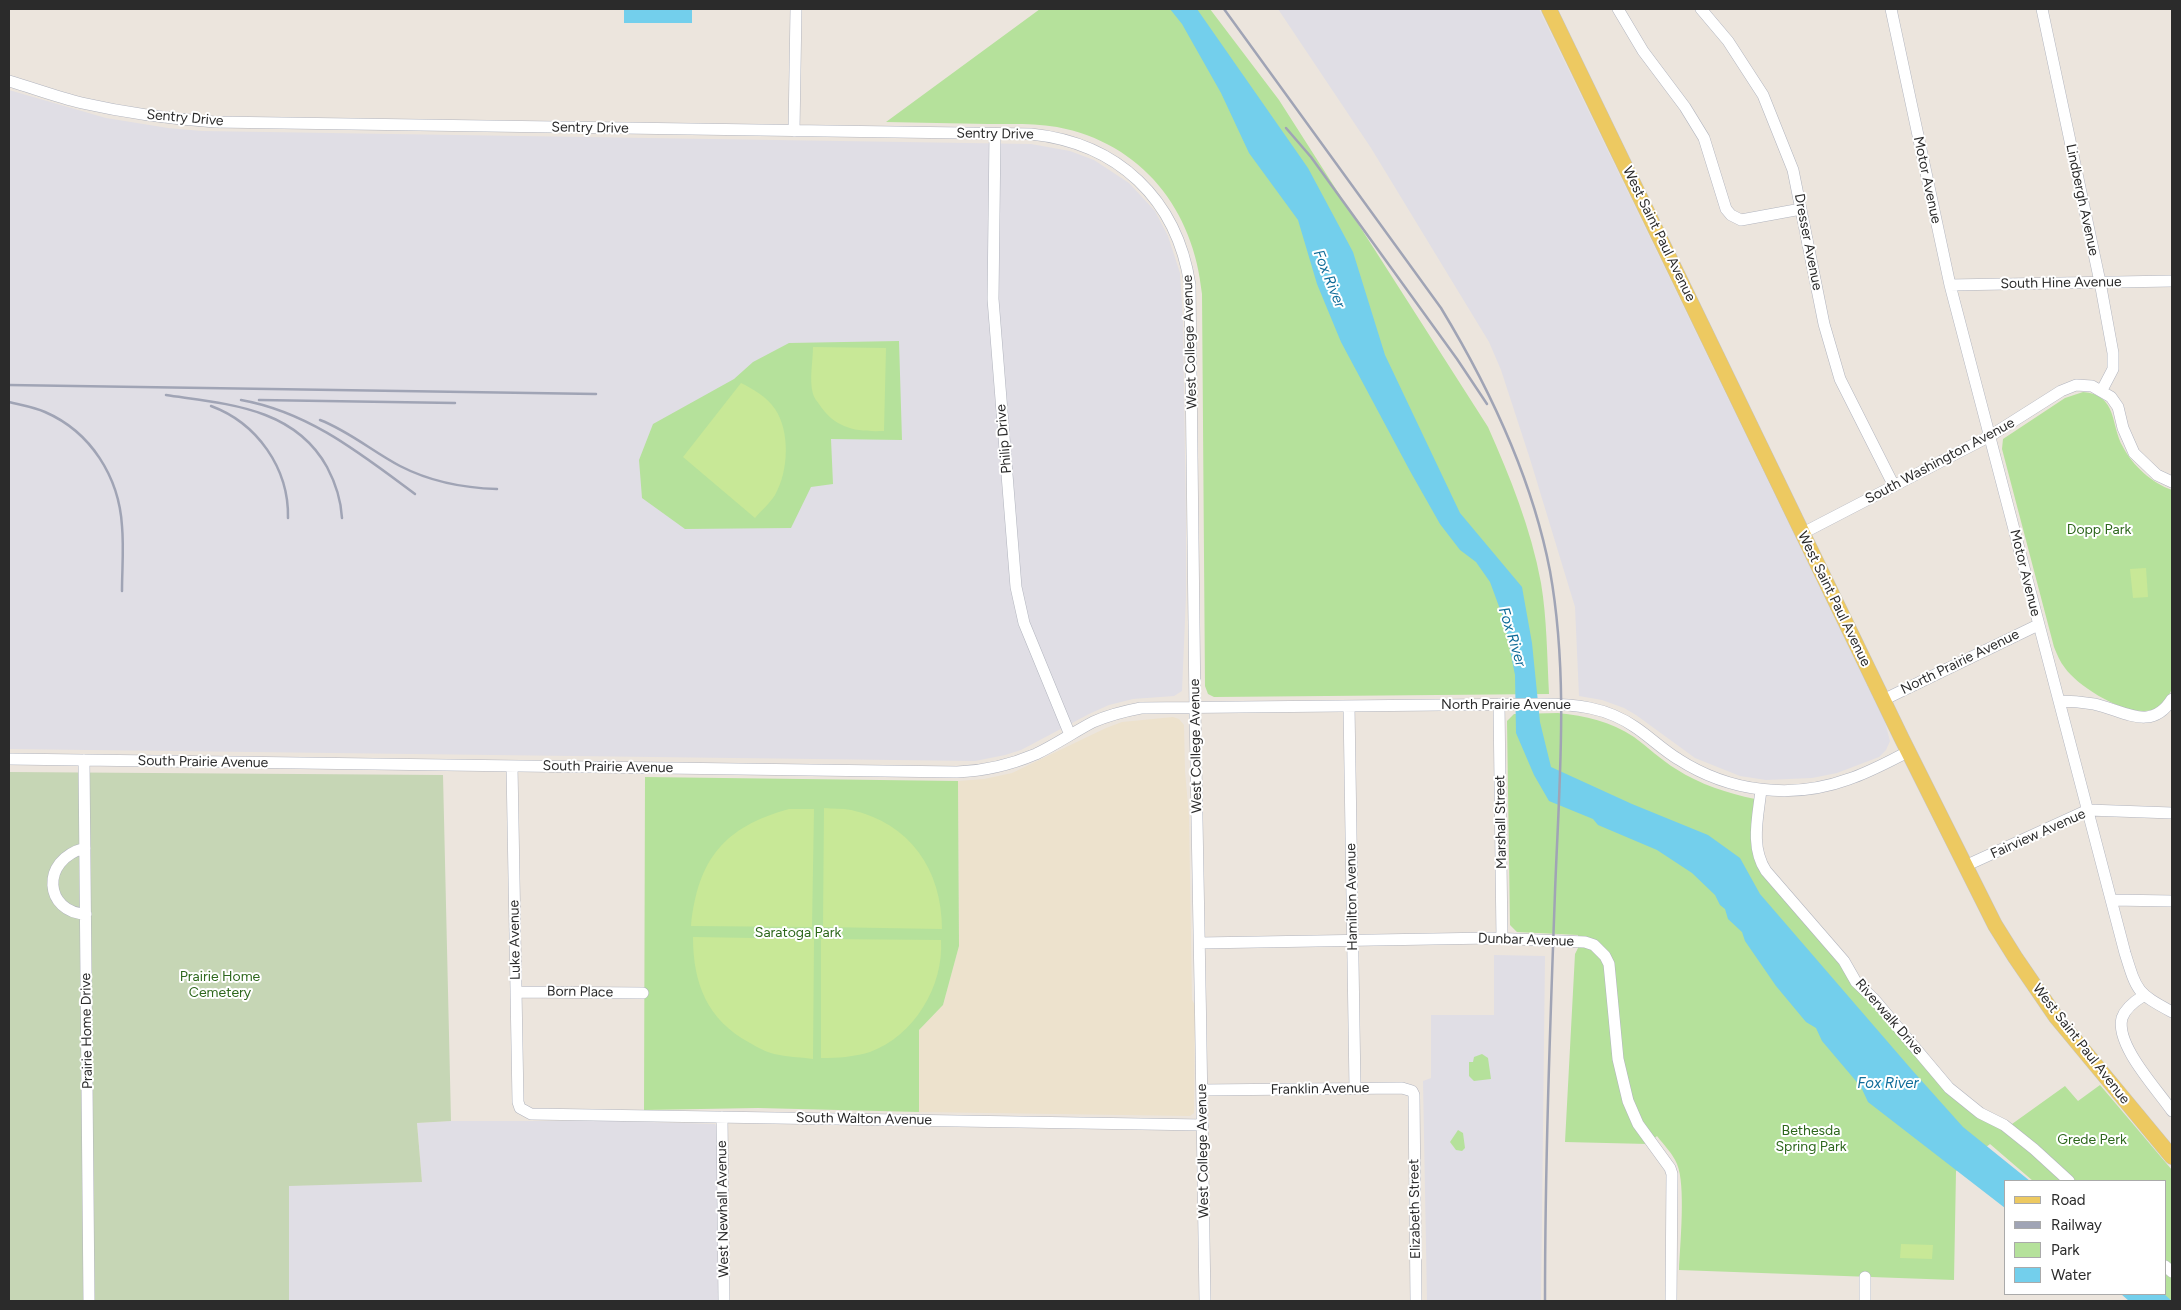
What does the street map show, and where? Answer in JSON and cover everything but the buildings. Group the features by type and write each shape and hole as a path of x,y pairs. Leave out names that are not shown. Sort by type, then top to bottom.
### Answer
{"main road":[{"name":"West Saint Paul Avenue","path":"1549,9 1908,752 1995,924 2046,1003 2172,1156"}],"street":[{"path":"794,131 796,9"},
{"path":"1618,9 1643,52 1685,107 1704,138 1726,209 1730,215 1741,220 1801,209"},
{"name":"Dresser Avenue","path":"1700,9 1728,41 1763,95 1793,170 1824,324 1840,379 1894,486"},
{"name":"Motor Avenue","path":"1891,9 1950,285 2132,978 2143,996"},
{"name":"Lindbergh Avenue","path":"2042,9 2100,282 2113,361 2110,377 2102,390"},
{"name":"Sentry Drive","path":"9,81 81,102 128,113 169,119 215,122 1043,135 1079,144 1101,153 1123,167 1156,199"},
{"name":"Philip Drive","path":"996,134 993,299 1016,587 1024,623 1070,735"},
{"name":"West College Avenue","path":"1156,199 1171,222 1180,244 1190,285 1194,489 1194,706 1203,1090 1205,1301"},
{"name":"South Hine Avenue","path":"1950,285 2172,281"},
{"name":"South Washington Avenue","path":"1803,533 1990,436 2068,387 2084,384 2102,390"},
{"path":"2102,390 2111,397 2118,407 2127,440 2139,458 2157,475 2172,482"},
{"name":"North Prairie Avenue","path":"1883,700 2038,625"},
{"path":"2058,701 2094,704 2143,718 2160,712 2172,699"},
{"name":"Marshall Street","path":"1499,704 1502,939"},
{"name":"North Prairie Avenue","path":"1194,706 1575,704 1612,715 1636,728 1694,769 1721,780 1761,790 1799,791 1831,785 1863,774 1908,752"},
{"name":"South Prairie Avenue","path":"9,759 970,772 1014,762 1038,753 1095,722 1124,712 1155,707 1194,706"},
{"name":"Hamilton Avenue","path":"1349,706 1355,1088"},
{"name":"Prairie Home Drive","path":"84,760 89,1301"},
{"name":"Luke Avenue","path":"512,766 518,1102 524,1112"},
{"name":"Riverwalk Drive","path":"1761,790 1756,841 1757,856 1766,871 1844,962 1856,982 1874,999 1949,1088 1980,1113 2004,1125 2034,1149 2067,1180"},
{"name":"Fairview Avenue","path":"1965,866 2088,810 2172,813"},
{"path":"85,848 70,853 60,862 53,880 54,891 62,904 72,911 86,914"},
{"path":"2111,900 2172,901"},
{"name":"Dunbar Avenue","path":"1200,943 1502,939 1585,942 1594,945 1605,956 1611,973 1616,1042 1625,1092 1638,1124 1670,1168 1672,1174 1671,1301"},
{"name":"Born Place","path":"516,992 643,993"},
{"path":"2172,1012 2143,996 2134,1002 2123,1015 2122,1033 2133,1057 2172,1111"},
{"name":"Franklin Avenue","path":"1203,1090 1409,1089 1414,1095 1414,1116"},
{"name":"South Walton Avenue","path":"524,1112 530,1114 1203,1125"},
{"name":"Elizabeth Street","path":"1414,1116 1416,1301"},
{"name":"West Newhall Avenue","path":"722,1117 724,1301"},
{"path":"1864,1301 1865,1277"}],"shaded area":[{"path":"1278,9 1539,9 1885,722 1890,741 1886,750 1879,757 1837,773 1812,778 1766,780 1740,776 1695,758 1624,708 1602,700 1579,696 1575,607 1530,459 1501,370 1489,342 1371,148"},
{"path":"9,90 106,118 168,128 202,131 1031,144 1070,151 1094,160 1129,183 1155,211 1168,236 1180,273 1183,320 1186,526 1186,597 1182,691 1174,696 1133,699 1109,705 1021,750 975,761 9,749"},
{"path":"1173,717 1179,719 1184,725 1185,771 1189,816 1192,1000 1195,1005 1194,1113 1190,1116 919,1112 919,1030 943,1005 959,946 958,781 984,779 1012,773 1122,722"},
{"path":"1494,955 1545,956 1541,1301 1427,1301 1423,1081 1431,1078 1431,1015 1494,1015"},
{"path":"451,1121 613,1121 715,1124 717,1128 718,1301 289,1301 289,1185 422,1182 417,1123"}],"green space":[{"path":"1040,9 1210,9 1279,100 1488,427 1519,503 1537,563 1544,610 1549,694 1214,697 1208,694 1205,686 1202,294 1197,263 1188,235 1175,208 1158,185 1138,165 1114,148 1087,135 1057,127 1040,125 886,122"},
{"path":"899,341 902,440 831,439 833,484 811,487 791,528 685,529 642,498 639,460 653,424 734,379 753,362 789,343"},
{"path":"813,347 886,348 884,431 865,431 847,427 839,424 825,412 815,398 812,389"},
{"path":"741,383 760,394 772,405 780,418 785,440 785,463 780,485 773,498 755,518 683,457"},
{"name":"Dopp Park","path":"2083,392 2094,394 2108,405 2119,438 2127,454 2150,478 2172,490 2172,689 2167,699 2159,707 2149,711 2122,707 2108,701 2082,685 2060,661 2054,647 2002,449 2003,439 2065,398"},
{"path":"2146,568 2148,597 2133,598 2130,569"},
{"name":"Bethesda Spring Park","path":"1558,713 1607,723 1634,737 1685,775 1724,791 1755,799 1754,858 1869,999 1958,1101 2012,1124 2065,1086 2078,1101 2100,1085 2172,1170 2172,1301 2163,1295 2166,1295 2166,1180 2032,1180 1990,1144 1956,1171 1954,1280 1679,1270 1682,1216 1680,1174 1673,1157 1657,1136 1648,1144 1565,1142 1575,954 1578,948 1578,935 1517,932 1510,925 1507,721 1514,714"},
{"name":"Prairie Home Cemetery","path":"9,772 443,775 451,1121 417,1123 422,1182 289,1186 289,1301 9,1301"},
{"name":"Saratoga Park","path":"645,777 958,781 959,946 943,1005 919,1030 919,1112 758,1108 644,1110"},
{"path":"824,808 848,809 872,816 906,838 919,852 929,869 941,907 942,929 823,927"},
{"path":"789,809 814,809 812,927 691,926 700,882 708,864 718,849 731,836 747,825 766,816"},
{"path":"693,937 814,939 813,1059 768,1052 735,1034 723,1023 705,999 700,985 696,970"},
{"path":"821,939 941,940 941,957 937,975 923,1007 913,1022 886,1044 870,1052 858,1055 821,1058"},
{"path":"1482,1054 1488,1058 1491,1079 1474,1081 1469,1076 1469,1062 1473,1062 1474,1057"},
{"path":"1458,1130 1463,1133 1465,1148 1462,1151 1456,1150 1450,1142"},
{"path":"1901,1244 1933,1245 1932,1259 1900,1258"}],"water":[{"path":"624,9 692,9 692,23 624,23"},
{"name":"Fox River","path":"1170,9 1197,9 1308,168 1353,252 1385,355 1460,513 1522,587 1532,643 1540,722 1551,767 1632,804 1708,835 1740,858 1760,894 1963,1127 2029,1180 2004,1180 2004,1207 1868,1102 1861,1087 1822,1041 1816,1028 1806,1022 1776,986 1745,941 1742,932 1728,919 1725,909 1720,905 1715,895 1692,873 1657,850 1598,825 1593,819 1549,801 1534,775 1516,733 1515,675 1504,620 1490,582 1476,562 1460,550 1440,524 1410,471 1341,342 1317,284 1298,220 1249,153 1221,93 1182,24"},
{"path":"2122,1295 2165,1295 2172,1301 2129,1301"}],"railway":[{"path":"1224,9 1441,308 1476,370 1507,435 1521,468 1542,536 1556,611 1561,691 1560,771 1548,1097 1545,1301"},
{"path":"1286,128 1311,157 1457,359 1487,404"},
{"path":"9,385 596,394"},
{"path":"166,395 235,406 257,412 277,420 296,432 313,447 327,467 338,492 342,518"},
{"path":"241,400 266,406 312,424 375,464 415,494"},
{"path":"259,400 455,403"},
{"path":"9,402 41,410 61,421 76,431 100,458 115,490 120,508 123,542 122,591"},
{"path":"211,406 243,424 267,450 283,482 288,518"},
{"path":"320,420 341,430 412,472 459,486 497,489"}],"park label":[{"name":"Grede Perk","path":"2092,1140"}]}
